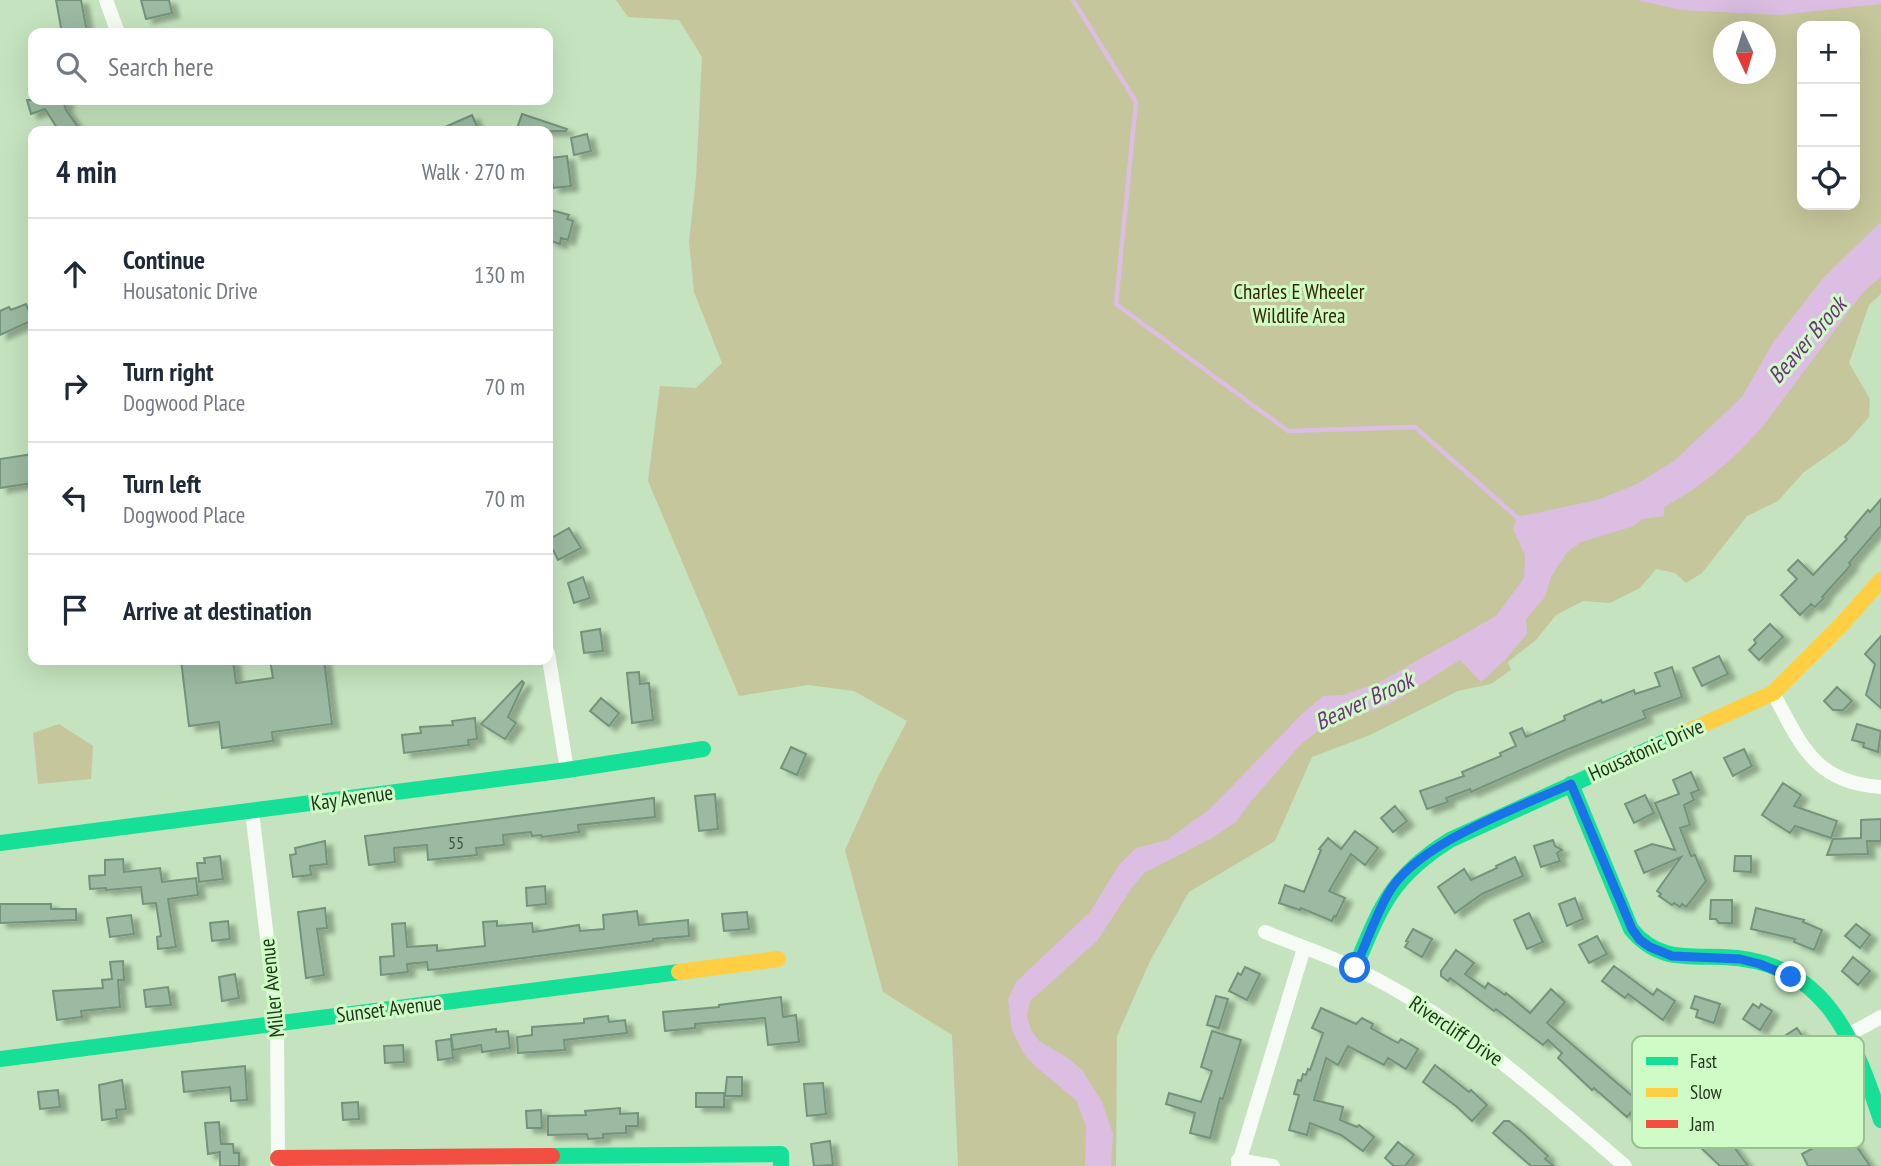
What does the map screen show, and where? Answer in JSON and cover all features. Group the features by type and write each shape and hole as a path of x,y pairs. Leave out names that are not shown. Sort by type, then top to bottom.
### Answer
{"street":[{"path":"106,0 116,28"},
{"name":"Housatonic Drive","path":"1355,968 1388,892 1410,866 1424,855 1450,840 1773,693 1843,623 1881,580"},
{"path":"550,665 567,770"},
{"path":"1773,693 1803,748 1816,763 1837,776 1856,783 1881,787"},
{"name":"Kay Avenue","path":"0,843 567,770 704,749"},
{"path":"1571,784 1623,913 1640,940 1661,953 1672,956 1740,959 1777,970 1821,997 1833,1008 1850,1034 1881,1017"},
{"name":"Miller Avenue","path":"252,811 277,1023 278,1162"},
{"name":"Rivercliff Drive","path":"1265,932 1355,968 1450,1024 1523,1077 1625,1166"},
{"path":"1273,1166 1238,1163 1304,948"},
{"name":"Sunset Avenue","path":"0,1059 778,959"},
{"path":"1864,1069 1881,1120"},
{"path":"278,1162 781,1160"}],"green space":[{"name":"Charles E Wheeler Wildlife Area","path":"616,0 1881,0 1881,294 1869,305 1849,363 1870,399 1869,417 1847,442 1804,472 1778,501 1747,516 1702,573 1686,583 1675,573 1656,569 1640,588 1610,603 1583,601 1556,615 1536,640 1508,662 1511,670 1491,684 1458,691 1370,735 1312,757 1275,841 1189,892 1150,961 1117,1036 1116,1166 958,1166 952,1035 883,992 845,850 907,721 854,691 808,685 739,696 648,481 660,386 696,388 722,363 694,292 689,242 696,178 702,57 679,20 628,17"},
{"path":"59,724 93,746 91,779 38,784 33,733"}],"water":[{"path":"1637,0 1881,0 1881,4 1780,15 1681,10"},
{"name":"Beaver Brook","path":"1881,222 1881,277 1864,291 1763,426 1729,460 1705,481 1664,507 1664,516 1643,519 1631,527 1581,542 1567,552 1551,577 1545,597 1526,619 1527,634 1481,682 1460,660 1390,704 1322,728 1301,744 1236,822 1212,838 1144,873 1097,941 1030,1001 1027,1016 1031,1030 1039,1041 1068,1058 1082,1070 1102,1102 1113,1134 1111,1166 1085,1166 1086,1126 1076,1100 1024,1054 1012,1030 1008,1000 1016,982 1090,912 1119,865 1136,848 1167,840 1210,809 1302,714 1323,696 1344,695 1378,683 1496,616 1524,578 1525,555 1513,529 1517,517 1597,500 1637,484 1674,461 1742,397 1774,341 1824,277"}],"building":[{"path":"56,0 81,0 86,28 61,28"},
{"path":"141,0 169,0 172,13 146,19"},
{"path":"28,105 64,105 77,126 56,126 45,109 31,114"},
{"path":"522,114 567,129 553,131 553,126 518,126"},
{"path":"472,115 477,126 447,126"},
{"path":"587,134 591,151 574,155 571,138"},
{"path":"567,156 571,186 553,188 553,158"},
{"path":"553,211 569,215 567,219 573,221 568,240 561,238 560,244 553,242"},
{"path":"26,304 28,322 0,335 0,311 9,307 11,310"},
{"path":"28,455 28,484 0,488 0,459"},
{"path":"1881,499 1881,526 1822,597 1824,598 1815,607 1811,604 1800,615 1781,595 1797,579 1788,570 1798,560 1813,575 1847,539 1845,537 1868,510 1870,512"},
{"path":"569,528 581,548 558,560 553,550 553,537"},
{"path":"583,577 590,598 574,603 568,583"},
{"path":"1770,624 1783,637 1759,660 1749,650 1756,643 1754,640"},
{"path":"600,629 603,651 584,653 581,632"},
{"path":"1881,636 1881,708 1866,695 1875,664 1865,654"},
{"path":"1719,656 1728,674 1702,686 1693,668"},
{"path":"182,665 234,665 236,683 273,678 271,665 325,665 332,724 272,732 273,741 222,748 219,722 189,726"},
{"path":"1672,667 1682,697 1643,711 1646,718 1471,792 1470,789 1446,798 1448,802 1427,809 1420,791 1464,776 1462,772 1501,756 1500,753 1516,746 1510,733 1522,728 1526,737 1601,700 1602,703 1634,690 1635,694 1660,686 1655,673"},
{"path":"639,672 640,684 649,683 653,720 632,723 627,673"},
{"path":"522,681 524,683 508,717 516,723 505,739 481,724"},
{"path":"1837,687 1852,701 1843,710 1833,710 1824,701"},
{"path":"601,698 619,713 609,726 590,711"},
{"path":"475,718 477,739 468,740 469,745 404,753 402,735 421,733 420,727 453,725 452,721"},
{"path":"1857,724 1881,731 1878,752 1863,747 1864,743 1852,740"},
{"path":"791,747 806,754 797,775 781,768"},
{"path":"1744,749 1752,766 1733,776 1724,758"},
{"path":"1691,772 1699,790 1691,793 1694,800 1684,805 1690,825 1680,828 1691,856 1695,855 1706,881 1686,907 1682,904 1680,907 1659,896 1661,894 1657,891 1681,857 1644,873 1635,851 1652,844 1675,850 1655,803 1679,794 1673,780"},
{"path":"1783,783 1801,795 1794,806 1837,821 1831,838 1795,826 1790,833 1762,815"},
{"path":"715,794 718,829 699,831 695,796"},
{"path":"1645,795 1654,813 1634,823 1625,804"},
{"path":"654,798 655,817 578,825 579,832 542,837 532,836 531,832 503,835 504,845 476,848 477,855 428,860 427,845 394,848 395,862 369,865 365,836"},
{"path":"1395,806 1407,821 1393,832 1381,818"},
{"path":"1881,819 1881,841 1867,841 1868,854 1827,855 1833,839 1861,838 1861,820"},
{"path":"1355,831 1378,848 1365,865 1351,854 1329,891 1345,898 1332,921 1301,908 1300,910 1279,903 1285,885 1304,892 1321,850 1319,849 1328,838 1341,849"},
{"path":"1553,840 1555,846 1562,850 1557,853 1560,861 1541,867 1534,846"},
{"path":"325,841 327,864 310,866 311,875 293,877 290,855 296,854 295,848"},
{"path":"220,856 223,879 199,882 197,863 205,863 204,858"},
{"path":"1735,856 1751,856 1751,872 1734,871"},
{"path":"1515,857 1523,876 1482,894 1455,913 1438,887 1464,869 1471,880"},
{"path":"123,859 124,872 160,868 162,882 196,878 198,895 168,899 176,947 158,949 157,937 161,936 156,903 143,904 141,887 90,889 89,876 105,875 105,860"},
{"path":"545,886 546,904 527,906 526,888"},
{"path":"1575,898 1583,919 1567,926 1559,904"},
{"path":"1711,900 1732,900 1732,923 1719,923 1716,919 1710,919"},
{"path":"0,904 51,904 51,909 76,909 76,920 0,923"},
{"path":"325,908 327,928 317,929 324,975 306,978 298,912"},
{"path":"1756,908 1804,920 1803,922 1822,930 1814,950 1794,942 1795,939 1751,929"},
{"path":"637,911 639,925 688,920 689,936 439,969 428,970 427,962 407,964 408,972 381,975 380,957 394,956 392,924 405,923 407,947 437,945 437,951 485,946 483,922 497,921 497,926 532,923 533,932 579,925 580,931 604,929 603,915"},
{"path":"747,912 749,929 724,931 722,914"},
{"path":"1529,913 1543,942 1527,949 1514,920"},
{"path":"131,915 134,934 110,937 107,918"},
{"path":"228,921 230,939 212,941 210,923"},
{"path":"1856,924 1870,935 1860,948 1845,936"},
{"path":"1413,929 1432,939 1422,957 1405,947"},
{"path":"1597,936 1607,954 1589,963 1579,945"},
{"path":"1456,950 1474,963 1465,974 1485,988 1488,983 1505,995 1506,993 1530,1013 1551,989 1565,1002 1547,1023 1632,1096 1632,1111 1627,1117 1594,1088 1592,1090 1558,1058 1562,1053 1548,1040 1543,1045 1496,1009 1494,1011 1450,978 1448,981 1441,976 1441,971"},
{"path":"1853,957 1870,971 1858,985 1842,971"},
{"path":"123,961 124,980 118,980 120,1007 81,1011 82,1017 57,1020 53,991 103,988 102,980 112,979 110,962"},
{"path":"1614,966 1653,995 1657,989 1675,1001 1663,1020 1628,994 1625,998 1602,981"},
{"path":"1245,967 1260,974 1247,1000 1229,991 1238,973 1241,975"},
{"path":"235,974 239,998 222,1001 219,977"},
{"path":"168,987 171,1005 146,1007 144,990"},
{"path":"1216,996 1228,999 1219,1028 1207,1025"},
{"path":"1695,996 1720,1004 1714,1023 1696,1017 1698,1010 1691,1008"},
{"path":"781,997 783,1017 796,1015 799,1042 768,1045 765,1018 695,1024 695,1028 665,1031 663,1012 719,1007"},
{"path":"1753,1004 1759,1008 1761,1004 1772,1011 1760,1030 1743,1019"},
{"path":"1321,1008 1356,1024 1362,1018 1373,1024 1371,1028 1398,1043 1401,1039 1418,1049 1406,1069 1388,1058 1384,1065 1348,1046 1338,1065 1326,1058 1314,1100 1343,1107 1340,1120 1357,1127 1359,1125 1374,1137 1363,1151 1341,1135 1310,1123 1307,1135 1289,1130 1299,1095 1294,1094 1298,1080 1301,1081 1303,1074 1306,1075 1308,1069 1310,1070 1323,1033 1312,1028"},
{"path":"608,1016 609,1022 625,1020 627,1033 564,1040 565,1050 518,1053 517,1037 532,1035 532,1027 584,1023 584,1019"},
{"path":"1797,1028 1802,1036 1785,1036"},
{"path":"496,1029 496,1032 508,1031 510,1048 482,1052 481,1045 453,1050 451,1035"},
{"path":"1212,1031 1241,1040 1223,1099 1220,1098 1210,1138 1190,1133 1195,1113 1166,1104 1169,1093 1201,1102 1212,1071 1201,1067"},
{"path":"451,1039 453,1058 438,1060 436,1041"},
{"path":"403,1045 404,1062 385,1063 384,1046"},
{"path":"1435,1065 1469,1092 1471,1090 1487,1105 1472,1121 1423,1082"},
{"path":"245,1066 247,1100 231,1101 230,1087 184,1092 182,1072"},
{"path":"727,1077 742,1077 742,1096 725,1096"},
{"path":"122,1080 126,1109 116,1110 117,1118 102,1120 99,1085"},
{"path":"823,1083 826,1114 807,1116 804,1084"},
{"path":"58,1090 60,1107 40,1109 38,1092"},
{"path":"696,1093 724,1093 724,1107 696,1107"},
{"path":"358,1102 359,1119 343,1120 342,1103"},
{"path":"620,1108 620,1114 638,1113 638,1126 626,1126 626,1133 603,1134 603,1138 588,1139 587,1134 548,1135 548,1116 586,1115 585,1111"},
{"path":"541,1110 542,1128 527,1128 526,1111"},
{"path":"1504,1121 1509,1121 1522,1132 1548,1156 1545,1159 1554,1166 1531,1166 1493,1133"},
{"path":"219,1122 221,1144 233,1144 234,1153 239,1153 239,1166 220,1166 220,1152 208,1154 205,1123"},
{"path":"830,1141 833,1165 814,1166 811,1144"},
{"path":"1398,1142 1414,1155 1405,1166 1394,1166 1385,1158"},
{"path":"1701,1148 1735,1148 1748,1166 1720,1166"},
{"path":"1814,1148 1858,1148 1870,1166 1808,1166 1802,1154"}],"waterway":[{"path":"1073,0 1136,102 1116,304 1288,431 1415,427 1519,519"}],"traffic: fast":[{"path":"1355,968 1390,895 1401,880 1430,854 1450,840 1680,735"},
{"path":"0,843 567,770 703,749"},
{"path":"1571,784 1631,929 1641,939 1651,947 1673,955 1723,957 1758,962 1786,972 1810,988 1830,1009 1847,1036"},
{"path":"0,1059 679,972"},
{"path":"1864,1072 1881,1120"},
{"path":"552,1156 781,1154 781,1166"}],"traffic: slow":[{"path":"1680,735 1773,693 1843,623 1881,580"},
{"path":"679,972 778,959"}],"traffic: jam":[{"path":"278,1158 552,1156"}],"route":[{"path":"1355,968 1388,892 1410,866 1450,840 1571,784 1623,913 1640,940 1661,953 1672,956 1740,959 1791,977"}]}
